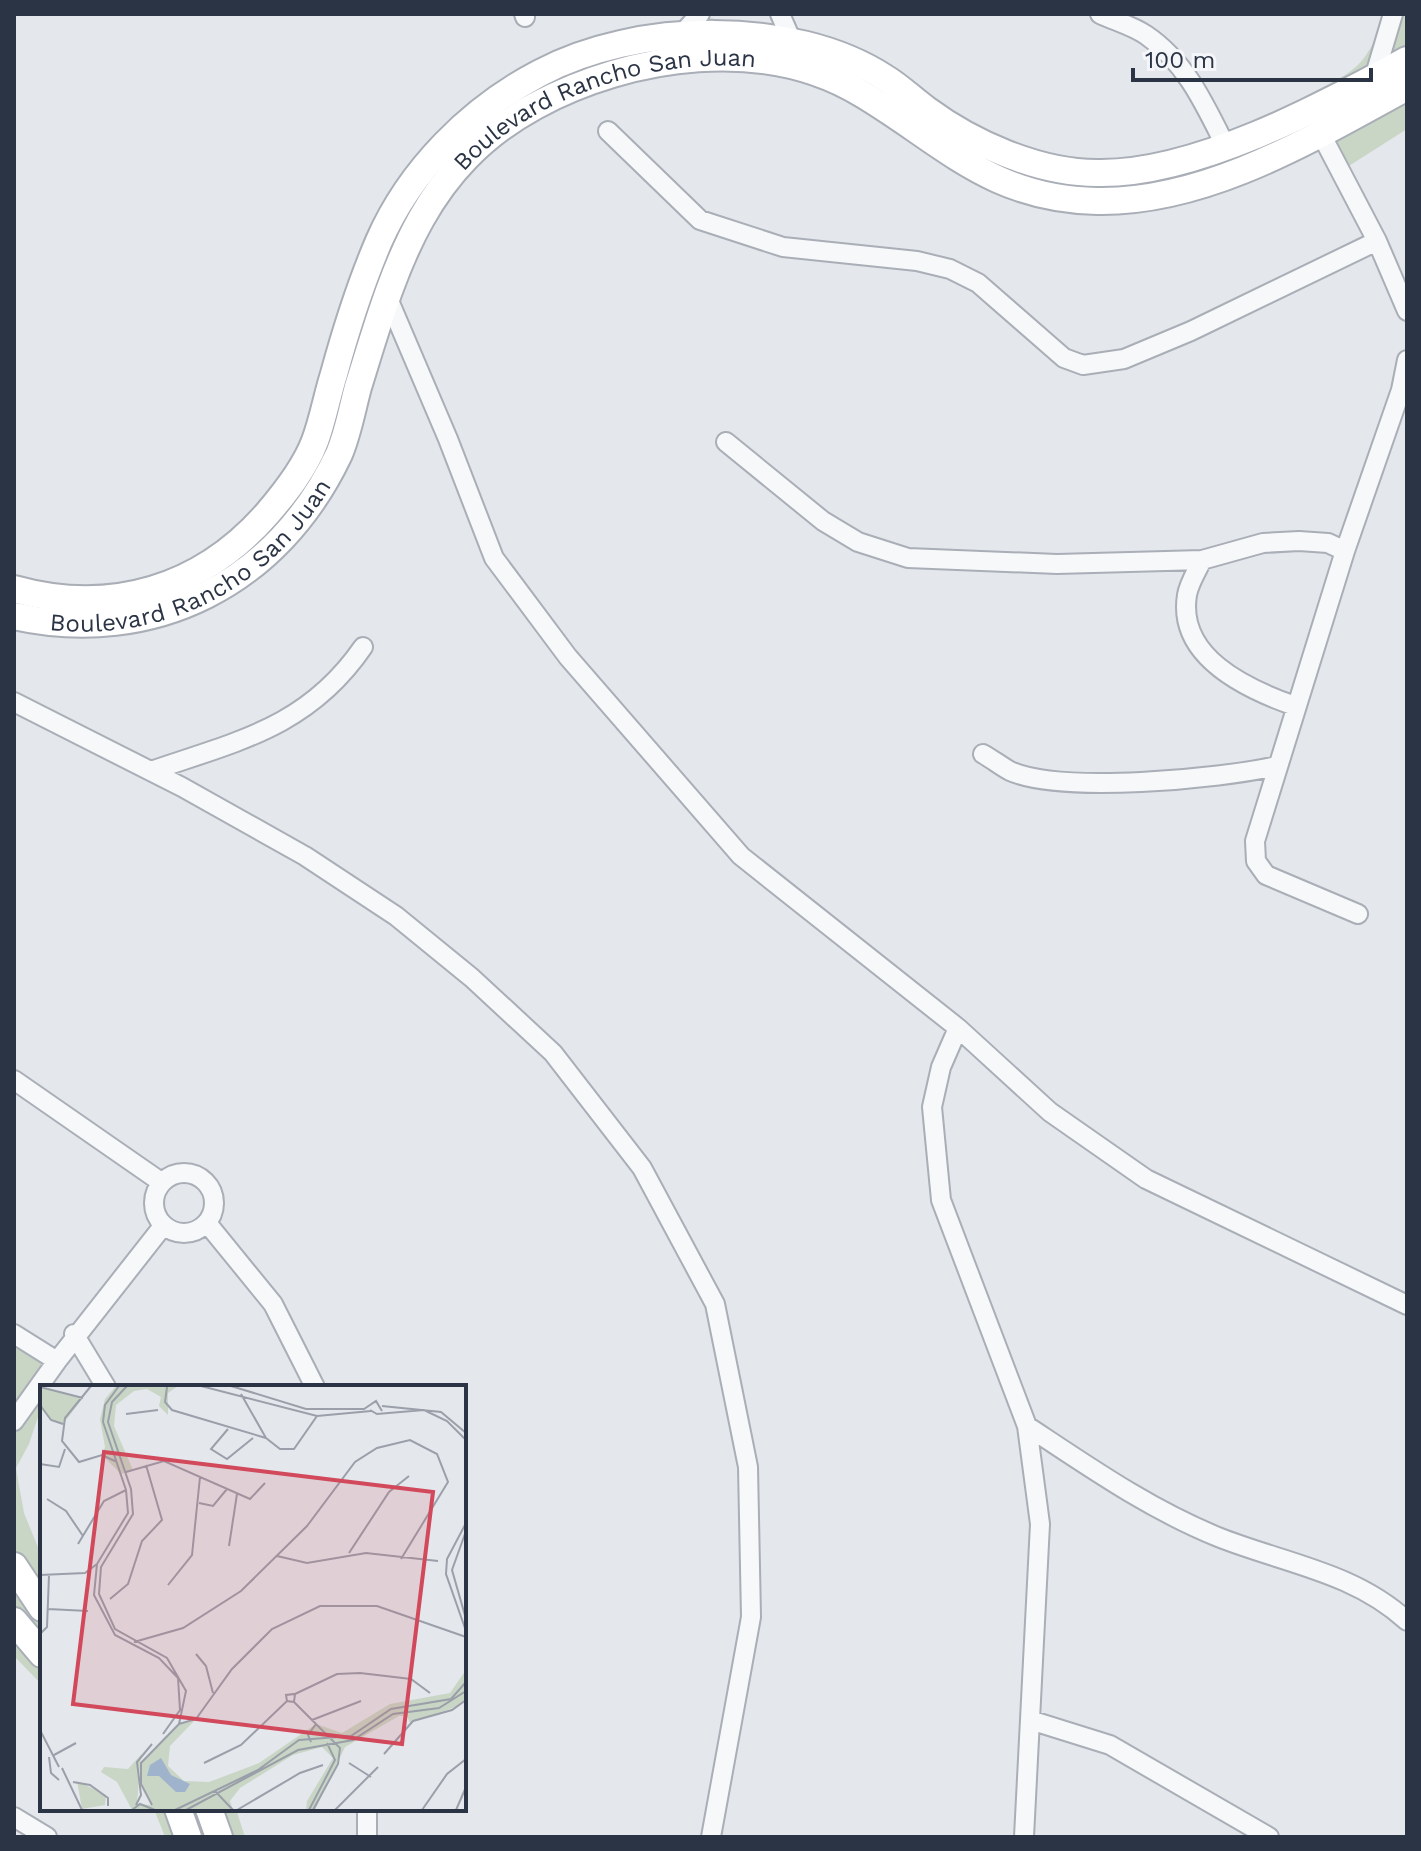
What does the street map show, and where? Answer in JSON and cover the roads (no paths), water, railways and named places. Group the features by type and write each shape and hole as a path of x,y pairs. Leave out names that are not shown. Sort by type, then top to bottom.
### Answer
{"street":[{"path":"681,35 700,14"},
{"path":"780,14 791,39"},
{"path":"1100,14 1146,35 1180,66 1199,93 1226,147"},
{"path":"1374,78 1393,14"},
{"name":"Boulevard Rancho San Juan","path":"14,589 41,597 84,601 164,587 214,564 247,536 286,492 315,442 335,369 380,239 412,183 451,137 538,73 577,56 620,44 681,35 791,39 848,58 885,77 931,113 995,149 1041,164 1096,174 1172,166 1226,147 1407,60"},
{"name":"Boulevard Rancho San Juan","path":"14,616 46,623 94,624 147,618 200,600 242,575 282,539 317,492 340,451 387,296 413,228 446,181 481,143 529,109 576,85 630,66 682,60 782,60 827,74 865,95 975,171 1033,192 1096,201 1160,195 1232,173 1321,134 1407,87"},
{"path":"608,131 700,220 783,247 917,261 950,269 978,283 1064,358 1083,365 1124,359 1178,337 1377,241"},
{"path":"1321,134 1377,241 1407,311"},
{"path":"1033,192 1041,164"},
{"path":"387,296 448,439 494,558 568,657 741,856 958,1028 1050,1112 1146,1179 1407,1305"},
{"path":"1358,914 1266,875 1256,861 1255,841 1345,551 1401,390 1407,360"},
{"path":"726,442 823,521 858,542 908,558 1057,564 1202,560 1263,543 1328,543 1345,551"},
{"path":"1202,560 1187,593 1187,628 1195,642 1220,667 1257,693 1295,706"},
{"path":"151,771 245,738 300,713 340,679 363,647"},
{"path":"14,702 151,771 305,856 396,916 472,978 553,1053 642,1168 715,1304 748,1467 751,1617 711,1837"},
{"path":"983,754 1011,772 1061,779 1180,780 1240,774 1276,766"},
{"path":"958,1028 941,1067 932,1107 941,1200 1027,1426 1040,1524 1024,1837"},
{"path":"14,1080 161,1182"},
{"path":"177,1173 196,1174 210,1187 214,1205 207,1223 186,1232 163,1226 153,1204 161,1182 177,1173"},
{"path":"207,1223 273,1304 314,1385"},
{"path":"14,1421 74,1334 163,1226"},
{"path":"14,1334 57,1361"},
{"path":"74,1334 105,1385"},
{"path":"1027,1426 1146,1504 1219,1537 1335,1574 1394,1609 1407,1621"},
{"path":"14,1566 40,1605"},
{"path":"14,1621 40,1652"},
{"path":"1030,1720 1110,1745 1269,1837"},
{"path":"179,1811 188,1837"},
{"path":"210,1811 219,1837"},
{"path":"367,1811 367,1837"},
{"path":"14,1817 47,1837"}]}
